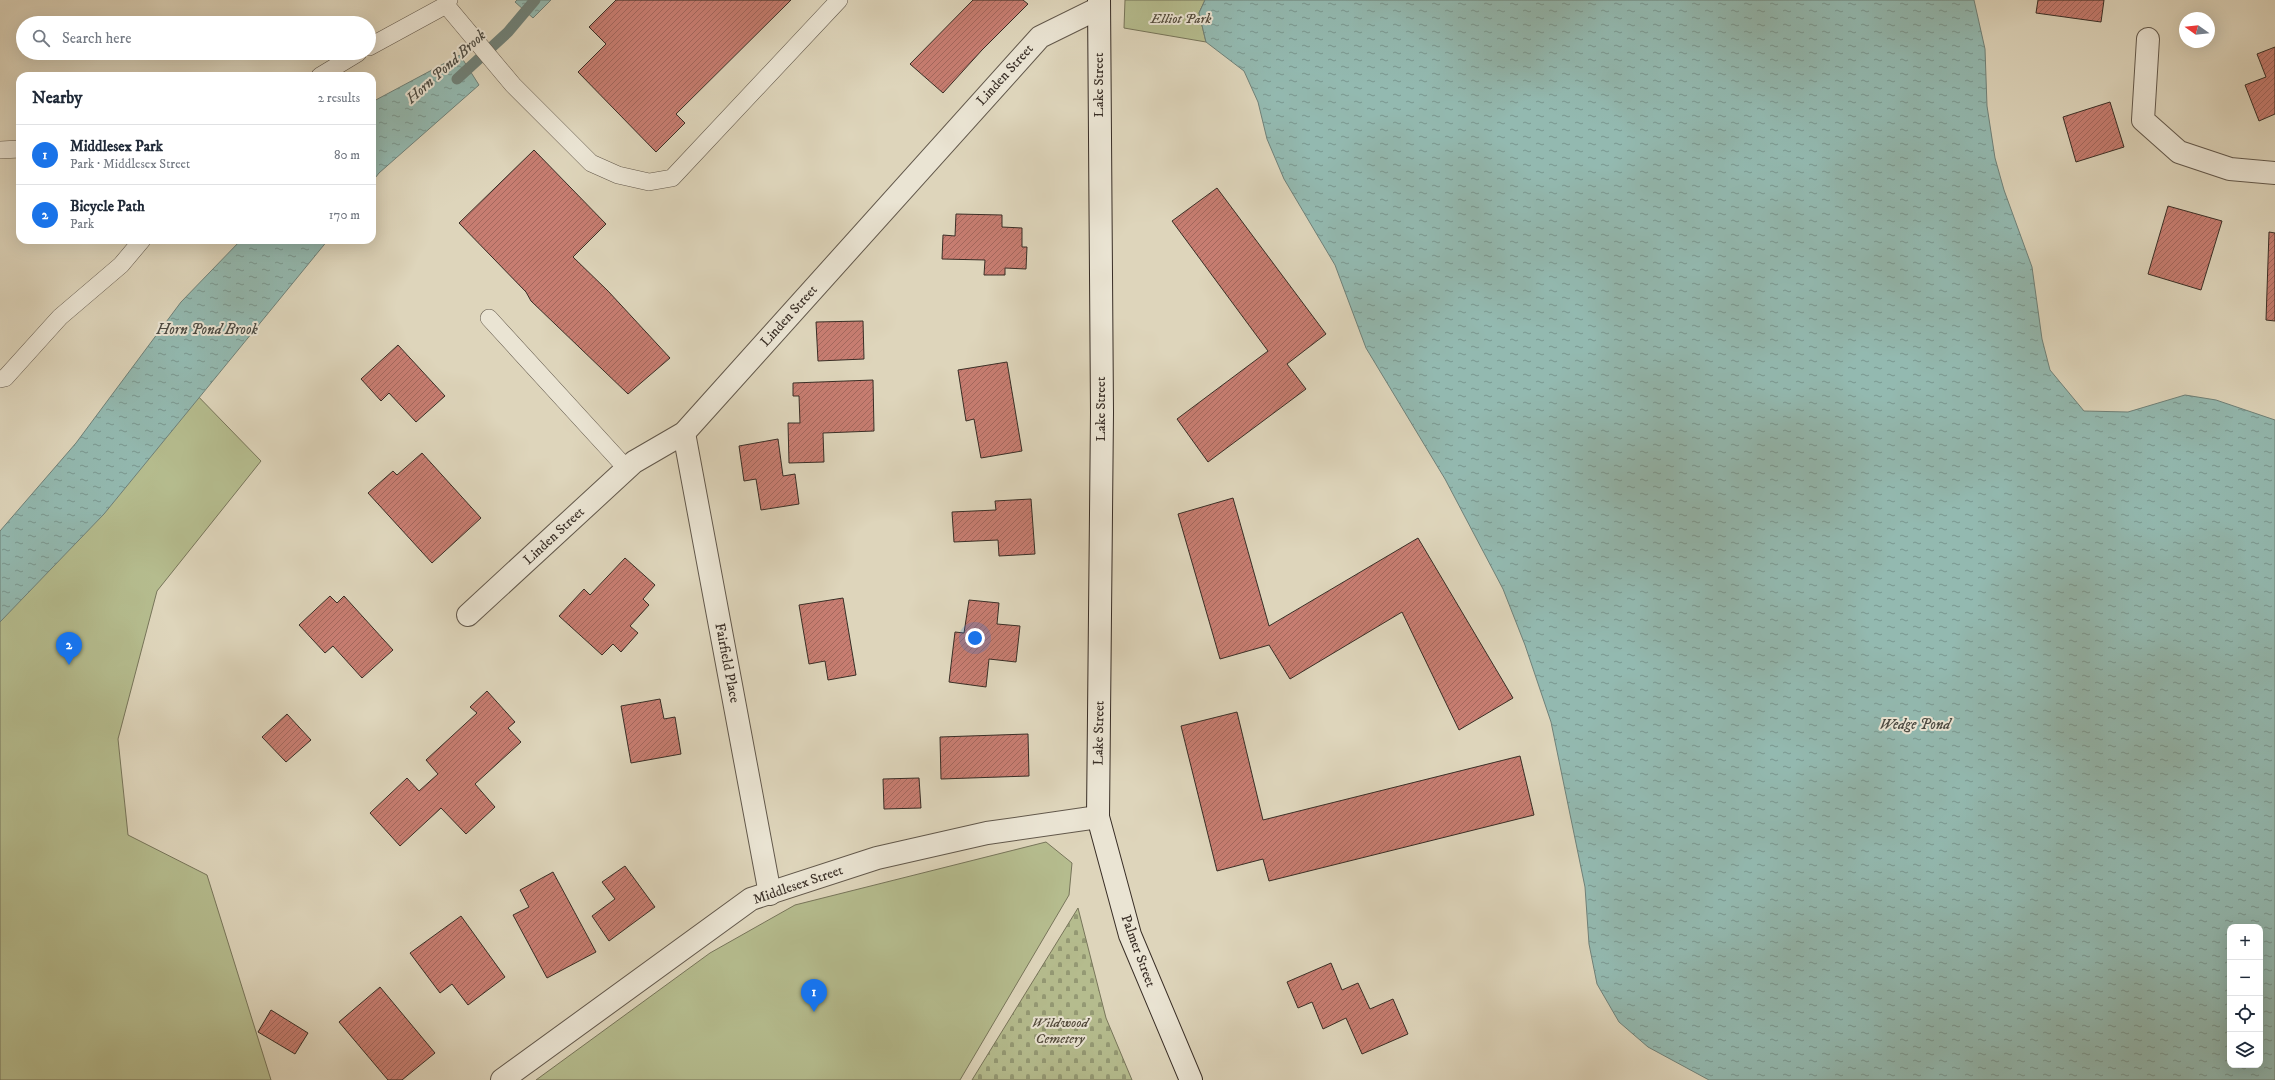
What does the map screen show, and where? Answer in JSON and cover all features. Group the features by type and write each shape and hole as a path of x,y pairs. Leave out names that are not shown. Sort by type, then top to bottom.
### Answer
{"street":[{"name":"Linden Street","path":"468,615 634,462 684,433 1040,37 1098,4"},
{"name":"Lake Street","path":"1098,4 1102,420 1098,817"},
{"path":"2148,39 2143,120 2178,152 2230,169 2275,173"},
{"name":"Fairfield Place","path":"684,433 770,894"},
{"name":"Middlesex Street","path":"502,1080 751,899 884,856 987,833 1098,817"},
{"name":"Palmer Street","path":"1098,817 1130,935 1191,1080"}],"lane":[{"path":"376,43 448,2 471,37 502,72 591,163 618,175 649,182 672,178 839,0"},
{"path":"327,72 346,60"},
{"path":"0,150 16,149"},
{"path":"0,379 5,378 60,317 121,265 139,244"},
{"path":"489,318 627,469"}],"green space":[{"name":"Elliot Park","path":"1125,0 1205,0 1199,13 1206,42 1124,28"},
{"path":"155,352 261,461 157,591 118,739 128,835 207,875 271,1080 0,1080 0,551"},
{"path":"1046,842 1072,863 1069,895 960,1080 536,1080 710,953 795,905"},
{"name":"Wildwood Cemetery","path":"1078,908 1106,1018 1132,1080 972,1080"}],"water":[{"path":"517,0 551,0 533,18 515,2"},
{"name":"Wedge Pond","path":"1205,0 1974,0 1985,49 1987,106 1995,158 2004,190 2032,267 2042,339 2050,370 2084,411 2128,412 2185,395 2216,400 2275,420 2275,1080 1709,1080 1648,1047 1619,1022 1597,984 1589,944 1585,887 1551,722 1525,645 1503,589 1445,479 1366,348 1335,265 1284,179 1267,139 1258,102 1244,71 1206,42 1199,13"},
{"name":"Horn Pond Brook","path":"460,55 479,85 376,177 376,100"},
{"name":"Horn Pond Brook","path":"237,244 325,244 104,514 0,622 0,531 76,443 181,302"}],"building":[{"path":"616,0 791,0 676,114 685,123 656,152 578,72 606,44 589,27"},
{"path":"973,0 1023,0 1028,4 982,50 943,93 910,64"},
{"path":"2038,0 2104,0 2101,22 2036,13"},
{"path":"2275,47 2275,114 2259,121 2245,85 2266,77 2257,54"},
{"path":"2110,102 2124,147 2076,162 2063,117"},
{"path":"534,150 606,224 573,257 608,291 670,358 628,394 531,301 526,292 459,223"},
{"path":"1217,188 1326,334 1287,364 1306,389 1208,462 1177,419 1268,351 1172,221"},
{"path":"2168,206 2222,221 2201,290 2148,274"},
{"path":"956,214 1002,215 1002,227 1022,228 1022,247 1027,247 1026,269 1005,268 1005,275 984,275 985,260 942,259 943,235 955,236"},
{"path":"2269,232 2275,233 2275,321 2266,320"},
{"path":"863,321 864,359 818,361 816,322"},
{"path":"398,345 445,396 416,422 389,393 381,401 361,379"},
{"path":"1007,362 1022,451 981,458 974,419 966,421 958,370"},
{"path":"873,380 874,431 823,433 824,462 789,463 788,423 800,423 799,396 793,396 793,383"},
{"path":"778,439 783,476 795,474 799,504 761,510 756,479 744,481 739,446"},
{"path":"422,453 481,518 432,563 368,493 393,471 397,475"},
{"path":"1233,498 1269,626 1418,538 1513,698 1459,730 1402,612 1290,679 1269,645 1220,659 1178,514"},
{"path":"1031,499 1035,554 999,556 998,540 954,542 952,512 996,510 995,501"},
{"path":"625,558 655,585 643,599 649,605 630,626 638,633 621,652 613,644 602,655 559,616 584,589 590,595"},
{"path":"330,596 337,603 344,596 393,650 362,678 333,646 325,653 299,625"},
{"path":"843,598 856,675 828,680 825,661 809,664 799,605"},
{"path":"969,600 999,603 997,624 1020,626 1016,662 989,659 986,687 949,682 955,632 964,633"},
{"path":"487,691 515,722 508,728 521,742 475,784 495,807 466,834 441,808 400,846 370,813 407,778 419,791 438,774 426,760 477,713 470,707"},
{"path":"660,699 664,719 675,717 681,754 631,763 621,706"},
{"path":"1237,712 1263,820 1520,756 1534,815 1269,881 1263,859 1217,871 1181,726"},
{"path":"287,714 311,740 286,762 262,737"},
{"path":"1028,734 1029,776 941,779 940,737"},
{"path":"919,778 921,808 884,809 883,779"},
{"path":"625,866 655,907 609,941 592,916 615,899 602,882"},
{"path":"553,872 596,952 547,978 513,915 529,907 520,890"},
{"path":"461,916 505,977 468,1005 452,984 440,993 410,953"},
{"path":"1331,963 1342,990 1358,983 1370,1009 1393,999 1408,1034 1362,1054 1346,1018 1323,1029 1312,1002 1298,1008 1287,982"},
{"path":"380,987 435,1053 402,1080 388,1080 339,1022"},
{"path":"271,1010 308,1033 295,1054 258,1032"}],"waterway":[{"name":"Horn Pond Brook","path":"457,79 508,32 535,0"}],"place":[{"name":"Bicycle Path","path":"69,665"},
{"name":"Middlesex Park","path":"814,1012"}]}
